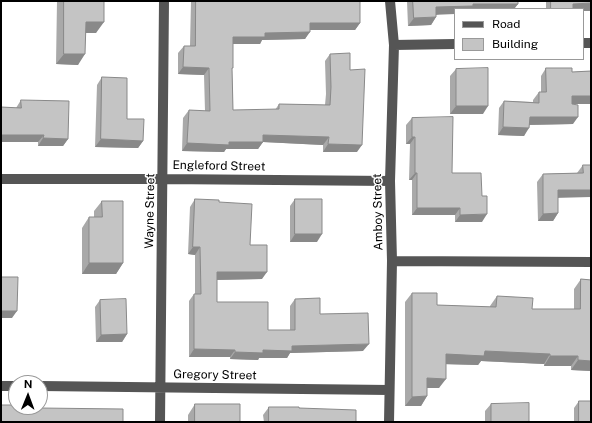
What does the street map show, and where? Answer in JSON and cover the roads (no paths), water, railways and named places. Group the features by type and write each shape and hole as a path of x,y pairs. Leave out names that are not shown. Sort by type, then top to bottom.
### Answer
{"street":[{"name":"Wayne Street","path":"160,422 164,1"},
{"name":"Amboy Street","path":"389,422 392,261 390,181 394,45 390,1"},
{"path":"394,45 454,44"},
{"name":"Engleford Street","path":"1,179 390,181"},
{"path":"392,261 591,262"},
{"name":"Gregory Street","path":"48,386 389,390"}]}
